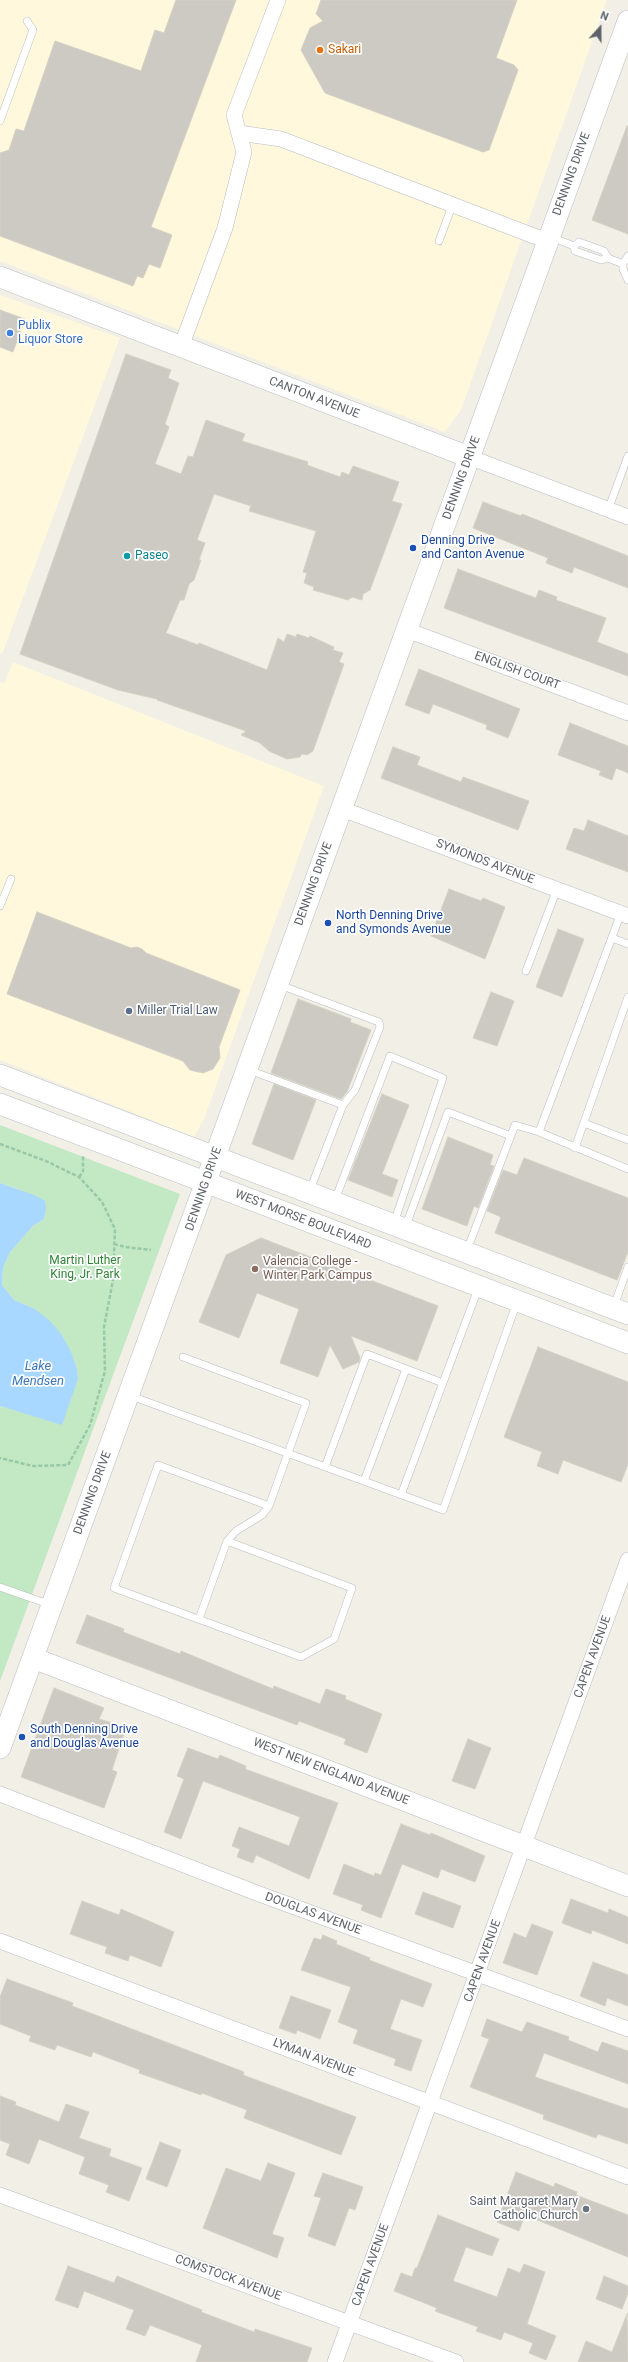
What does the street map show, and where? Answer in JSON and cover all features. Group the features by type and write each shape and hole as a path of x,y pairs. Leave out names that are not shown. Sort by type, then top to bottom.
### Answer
{"street":[{"path":"181,347 226,228 244,152 234,115 278,0"},
{"name":"DENNING DRIVE","path":"0,1748 248,1069 548,239 622,58 628,21"},
{"path":"239,133 281,139 452,206 548,239"},
{"name":"CANTON AVENUE","path":"0,277 628,518"},
{"name":"ENGLISH COURT","path":"407,630 628,713"},
{"name":"SYMONDS AVENUE","path":"342,809 625,915"},
{"path":"0,1075 621,1311"},
{"name":"WEST MORSE BOULEVARD","path":"0,1104 628,1343"},
{"name":"CAPEN AVENUE","path":"335,2362 628,1560"},
{"name":"WEST NEW ENGLAND AVENUE","path":"33,1658 628,1886"},
{"name":"DOUGLAS AVENUE","path":"0,1794 270,1898 628,2029"},
{"name":"LYMAN AVENUE","path":"0,1941 628,2177"},
{"name":"COMSTOCK AVENUE","path":"0,2195 456,2362"}],"lane":[{"path":"0,121 33,30 27,21"},
{"path":"439,241 452,206"},
{"path":"548,239 574,246 575,251 588,256 601,260 608,258 623,264"},
{"path":"628,256 623,264 624,274 628,280"},
{"path":"608,510 628,456"},
{"path":"0,906 10,879"},
{"path":"526,971 557,889"},
{"path":"539,1132 612,938 625,915"},
{"path":"612,938 628,944"},
{"path":"278,985 379,1022 380,1026 355,1090 343,1105 309,1192"},
{"path":"575,1148 628,997"},
{"path":"334,1202 390,1056 443,1078 399,1227"},
{"path":"248,1069 343,1105"},
{"path":"399,1227 448,1112 511,1136"},
{"path":"584,1123 628,1140"},
{"path":"466,1252 515,1125 539,1132 628,1169"},
{"path":"621,1311 628,1267"},
{"path":"402,1495 479,1286"},
{"path":"129,1395 443,1510 518,1301"},
{"path":"325,1467 367,1354 443,1383"},
{"path":"183,1357 306,1403 269,1506 262,1515 236,1530 227,1541 199,1619"},
{"path":"364,1481 406,1369"},
{"path":"227,1541 352,1588 334,1639 300,1657 114,1588 158,1465 269,1506"},
{"path":"0,1588 52,1606"}],"path":[{"path":"0,1144 46,1161 79,1177 102,1202 115,1229 113,1280 104,1327 105,1371 86,1432 68,1465 33,1466 0,1458"},
{"path":"79,1177 83,1172 84,1148"},
{"path":"114,1244 151,1250"}],"shaded area":[{"path":"0,0 607,0 461,410 445,432 0,261"},
{"path":"0,295 120,338 2,654 0,653"},
{"path":"13,662 324,786 204,1119 194,1137 0,1060 0,682 4,683"}],"green space":[{"name":"Martin Luther King, Jr. Park","path":"0,1125 180,1194 0,1681 0,1406 17,1411 78,1379 77,1369 62,1335 35,1309 14,1300 2,1285 3,1268 10,1252 33,1226 44,1219 18,1189 0,1183"}],"water":[{"name":"Lake Mendsen","path":"0,1183 34,1195 45,1201 46,1208 44,1219 33,1226 10,1252 3,1268 2,1285 14,1300 35,1309 50,1321 62,1335 71,1352 77,1369 78,1379 62,1425 0,1406"}],"building":[{"path":"176,0 236,0 151,227 172,235 160,268 149,264 143,278 137,276 133,286 0,236 0,153 9,150 16,129 24,131 55,41 141,71 155,30 164,33"},
{"path":"321,0 517,0 496,58 514,65 518,70 489,150 483,152 325,93 301,50 310,28 323,21 316,14"},
{"path":"628,126 628,234 592,220"},
{"name":"Publix Liquor Store","path":"0,310 25,319 13,352 0,347"},
{"name":"Paseo","path":"126,354 171,370 168,378 179,383 165,424 169,427 155,464 181,474 188,456 193,457 206,420 245,434 242,441 308,462 307,465 340,477 342,472 349,475 353,466 399,482 392,501 402,504 370,590 363,594 362,600 352,597 348,600 313,590 314,587 304,583 307,573 303,572 316,531 249,511 251,506 214,494 197,540 205,543 199,560 201,560 194,580 189,584 184,600 180,600 166,633 198,645 199,643 267,670 278,638 284,642 287,634 296,637 297,634 309,638 310,636 334,647 333,650 343,653 339,662 344,664 313,751 307,755 302,754 300,757 287,759 269,751 260,743 241,735 246,731 157,699 118,690 20,654"},
{"path":"483,502 521,516 522,514 628,556 628,588 574,567 572,573 546,563 548,558 473,528"},
{"path":"458,569 536,598 539,590 557,597 556,600 606,618 597,642 628,654 628,676 444,608"},
{"path":"419,669 520,709 508,738 486,729 487,725 433,704 429,714 405,705"},
{"path":"570,723 628,746 628,773 616,768 612,780 599,775 601,771 558,755"},
{"path":"393,747 420,757 417,765 461,782 463,777 529,801 518,830 381,778"},
{"path":"588,820 628,836 628,872 566,849 574,828 584,831"},
{"path":"449,889 481,901 483,898 505,907 485,959 431,936"},
{"path":"37,912 131,948 137,947 146,953 240,990 219,1047 220,1058 213,1069 203,1073 190,1070 183,1061 7,994"},
{"path":"558,929 584,939 562,997 536,987"},
{"path":"491,992 514,1001 497,1046 473,1038"},
{"path":"298,999 351,1019 350,1022 371,1030 347,1092 341,1099 271,1073"},
{"path":"274,1084 316,1100 293,1160 252,1144"},
{"path":"382,1094 409,1105 382,1174 398,1180 392,1197 348,1180"},
{"path":"448,1137 493,1155 490,1165 494,1166 478,1208 474,1206 467,1226 422,1209"},
{"path":"524,1158 628,1198 628,1252 617,1280 495,1233 501,1217 487,1211 503,1170 517,1175"},
{"path":"261,1238 438,1306 417,1361 351,1336 360,1358 359,1362 343,1369 330,1345 318,1377 280,1363 299,1309 257,1293 239,1338 199,1322 226,1255"},
{"path":"538,1347 628,1382 628,1464 621,1482 563,1460 558,1474 537,1466 542,1452 504,1437"},
{"path":"87,1615 124,1629 123,1632 180,1654 181,1651 273,1689 274,1686 320,1704 326,1689 346,1696 345,1699 382,1714 367,1753 344,1744 346,1739 299,1721 297,1725 76,1643"},
{"path":"54,1688 104,1708 99,1719 126,1727 112,1770 117,1772 104,1808 21,1777"},
{"path":"468,1739 491,1748 475,1789 452,1781"},
{"path":"188,1748 218,1759 220,1755 246,1766 245,1769 338,1803 309,1879 256,1855 253,1863 237,1857 240,1849 232,1846 239,1827 289,1846 300,1817 203,1781 181,1839 164,1832 184,1779 177,1776"},
{"path":"401,1824 430,1835 431,1833 485,1856 475,1882 441,1869 438,1878 402,1864 381,1918 361,1910 363,1905 333,1894 344,1864 374,1876 375,1873 381,1875"},
{"path":"423,1892 461,1906 453,1928 415,1914"},
{"path":"571,1899 608,1913 609,1909 628,1917 628,1944 592,1930 591,1934 562,1923"},
{"path":"82,1901 119,1915 121,1909 174,1932 161,1967 130,1955 128,1961 105,1953 107,1947 70,1934"},
{"path":"532,1924 553,1932 537,1975 503,1963 514,1933 526,1938"},
{"path":"323,1935 337,1941 336,1944 370,1958 369,1960 432,1984 423,2007 401,1999 390,2029 422,2040 411,2071 394,2065 396,2059 353,2043 358,2030 338,2022 351,1987 301,1970 314,1938 321,1940"},
{"path":"593,1962 628,1975 628,2006 607,1998 605,2006 580,1996"},
{"path":"7,1979 73,2003 72,2006 244,2072 243,2075 356,2117 341,2155 244,2118 247,2110 202,2093 201,2095 139,2073 140,2070 93,2052 91,2057 57,2045 55,2050 29,2041 31,2036 0,2024 0,1997"},
{"path":"291,1996 331,2010 320,2039 297,2030 296,2034 279,2028"},
{"path":"487,2019 522,2032 527,2022 569,2037 568,2040 598,2052 602,2042 628,2051 628,2084 544,2053 535,2077 628,2109 628,2144 598,2134 596,2138 543,2119 544,2115 470,2087 489,2039 481,2036"},
{"path":"0,2096 16,2102 15,2105 59,2122 66,2104 89,2112 79,2138 111,2149 109,2156 142,2168 129,2201 106,2192 109,2185 79,2174 85,2157 39,2139 29,2164 6,2155 10,2144 0,2140"},
{"path":"160,2142 181,2150 167,2187 146,2179"},
{"path":"268,2163 295,2173 272,2234 284,2238 277,2258 203,2228 226,2168 261,2181"},
{"path":"516,2172 554,2187 555,2183 577,2192 576,2195 628,2215 628,2257 525,2215 519,2231 497,2222"},
{"path":"323,2173 363,2187 355,2210 349,2208 335,2246 308,2236 321,2198 314,2196"},
{"path":"438,2215 499,2239 492,2256 466,2247 453,2281 497,2297 508,2268 520,2273 524,2264 545,2272 527,2324 556,2336 546,2360 529,2353 533,2343 504,2332 501,2340 476,2331 478,2327 435,2311 437,2308 394,2291 401,2273 412,2277"},
{"path":"68,2266 114,2283 117,2276 202,2310 201,2312 254,2332 255,2329 312,2348 307,2362 196,2362 202,2345 150,2325 145,2336 126,2329 134,2310 84,2291 78,2308 55,2300"},
{"path":"604,2276 628,2286 628,2293 622,2309 596,2299"},
{"path":"627,2314 628,2362 578,2362 586,2341 612,2352"}],"place":[{"name":"Sakari","path":"320,50"},
{"name":"Publix Liquor Store","path":"10,333"},
{"name":"Denning Drive and Canton Avenue","path":"413,548"},
{"name":"Paseo","path":"127,556"},
{"name":"North Denning Drive and Symonds Avenue","path":"328,923"},
{"name":"Miller Trial Law","path":"129,1011"},
{"name":"Valencia College - Winter Park Campus","path":"255,1269"},
{"name":"South Denning Drive and Douglas Avenue","path":"22,1737"},
{"name":"Saint Margaret Mary Catholic Church","path":"586,2209"}]}
